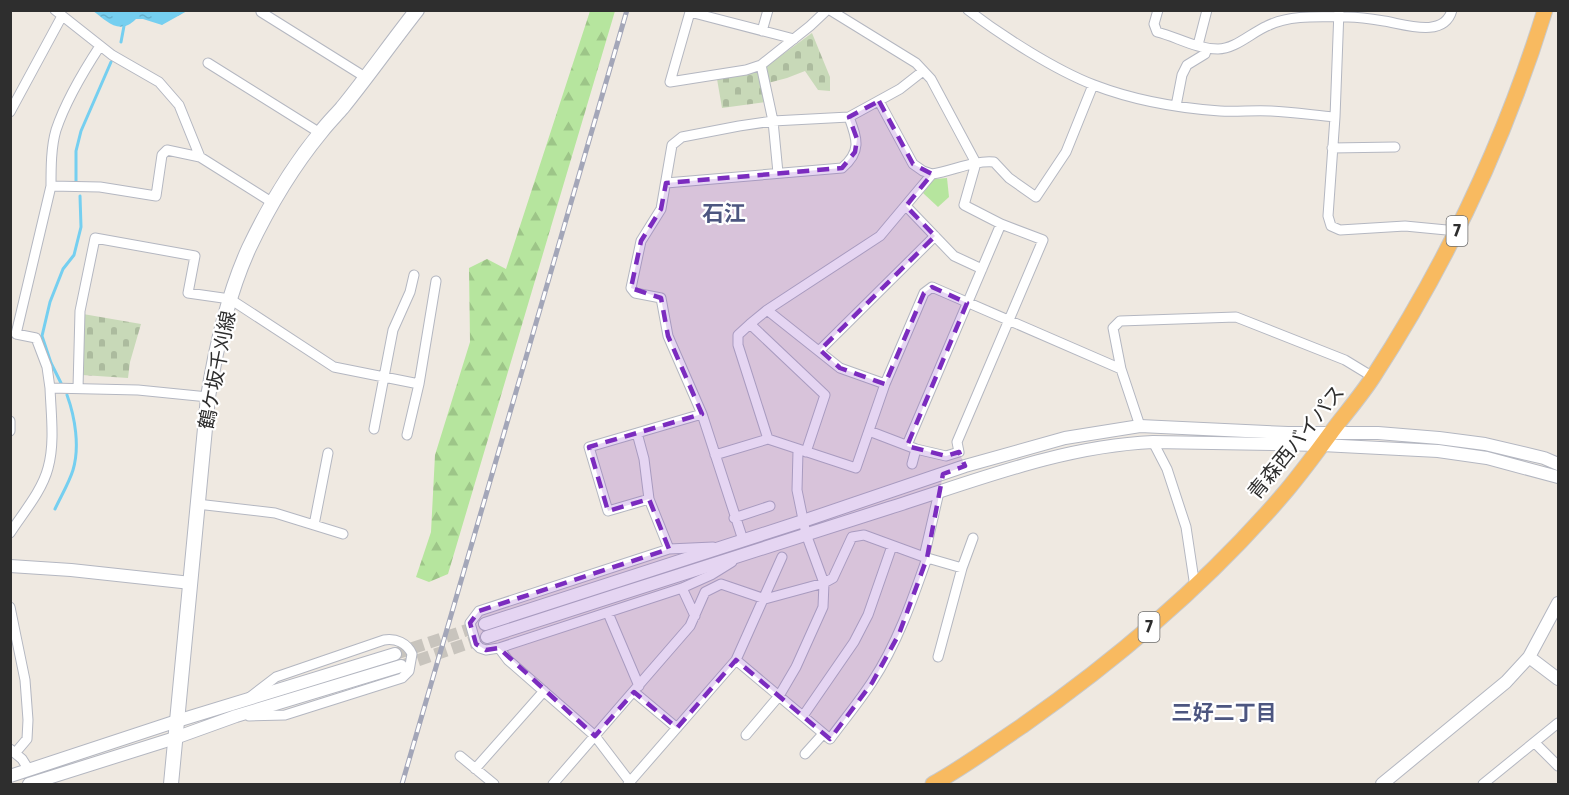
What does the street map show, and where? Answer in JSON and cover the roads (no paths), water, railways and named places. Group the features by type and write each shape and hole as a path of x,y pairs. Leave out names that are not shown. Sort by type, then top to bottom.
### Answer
{"highway":[{"name":"青森西バイパス","path":"933,784 1090,676 1195,587 1287,490 1373,377 1414,311 1457,231 1503,132 1545,10"}],"main road":[{"name":"鶴ケ坂千刈線","path":"171,784 208,397 230,299 249,249 273,204 320,133 417,10"}],"street":[{"path":"762,31 768,10"},
{"path":"794,39 690,12 670,82 746,70 761,65 794,39 829,10 916,63 931,79 976,163 964,205 1001,224 1043,240 957,442 965,466"},
{"path":"968,10 1023,47 1093,85 1128,96 1176,106 1222,111 1272,111 1335,117"},
{"path":"1158,10 1154,24 1157,32 1220,50 1267,25 1281,21 1339,14 1419,28 1446,23 1452,10"},
{"path":"1176,106 1182,75 1187,64 1205,54 1202,46 1207,10"},
{"path":"261,12 365,77"},
{"path":"10,112 59,13 112,55 159,82 179,105 200,157"},
{"path":"1339,14 1328,216 1331,226 1340,230 1405,226 1457,231"},
{"path":"10,533 39,489 48,468 52,439 47,367 36,338 16,334 51,186 51,164 56,131 71,96 100,46"},
{"path":"208,63 320,133"},
{"path":"761,65 773,121 778,173"},
{"path":"743,540 702,414 668,336 661,298 635,293 631,288 641,242 661,209 672,145 682,137 773,121 849,117 900,89 923,71"},
{"path":"879,100 913,164 923,171 932,174 949,172 984,161 994,162 1009,178 1036,197 1066,152 1093,85"},
{"path":"666,183 842,168 855,152 857,139 849,117"},
{"path":"1332,148 1395,147"},
{"path":"51,186 100,187 156,196 162,155 167,150 200,157 273,204"},
{"path":"768,439 738,345 738,335 767,310 880,236 932,174"},
{"path":"906,206 954,256 982,269"},
{"path":"912,464 912,447 967,303 1001,224"},
{"path":"820,350 935,236"},
{"path":"78,388 80,310 95,238 195,256 188,293 230,299 334,368 419,384"},
{"path":"374,429 393,330 410,292 414,275"},
{"path":"407,435 419,384 436,281"},
{"path":"715,455 768,439 856,468 885,384 924,293 932,287 1121,369"},
{"path":"767,310 840,368 885,384"},
{"path":"1140,426 1121,369 1113,328 1120,321 1236,317 1345,360 1373,377"},
{"path":"746,735 779,696 796,668 823,607 824,583 804,528 797,490 802,451 825,395 750,324"},
{"path":"50,388 138,390 208,397"},
{"path":"649,500 608,511 589,447 702,414"},
{"path":"10,421 10,431"},
{"path":"487,637 741,556 804,528 965,466 1065,438 1140,426 1288,433 1487,458 1558,477"},
{"path":"869,430 912,447 946,456 959,452"},
{"path":"637,433 644,459 649,500 669,549"},
{"path":"485,624 743,540 804,528 939,492 1074,451 1126,443 1327,438 1378,433 1473,442 1516,451 1558,464"},
{"path":"1153,442 1167,469 1186,527 1195,587"},
{"path":"314,525 328,453"},
{"path":"736,660 830,739 872,683 898,634 926,558 939,492"},
{"path":"197,504 275,513 343,534"},
{"path":"734,518 770,507"},
{"path":"553,784 690,626 705,592 721,584 765,599 824,583 833,578 852,537 864,535 926,558 962,568"},
{"path":"938,657 962,568 973,538"},
{"path":"803,716 859,633 876,595 892,546"},
{"path":"722,547 669,549 479,610 470,623 476,644 486,650 499,648 608,613 682,588 711,575 741,556"},
{"path":"499,648 508,660 595,736 629,783 736,660 782,557"},
{"path":"10,566 191,583"},
{"path":"682,588 695,616"},
{"path":"1382,784 1506,682 1529,657 1558,603"},
{"path":"10,606 25,680 28,720 27,739 13,751 29,770"},
{"path":"608,613 636,689 677,728"},
{"path":"236,716 285,715 402,678 410,671 412,654 404,643 384,640 276,677 246,700"},
{"path":"10,776 177,721 395,654"},
{"path":"1529,657 1558,679"},
{"path":"36,783 236,716 400,666"},
{"path":"475,769 544,691"},
{"path":"1488,783 1558,723"},
{"path":"805,754 823,734"},
{"path":"1535,743 1558,766"},
{"path":"460,756 494,784"}],"water":[{"path":"93,11 187,11 162,25 136,19 130,24 119,27"}],"waterway":[{"path":"121,42 124,26"},
{"path":"76,183 76,151 81,131 111,62"},
{"path":"61,383 42,336 50,302 63,269 74,255 81,227 80,196"},
{"path":"55,509 71,475 76,452 74,422 67,395"}],"tunnel":[{"path":"395,654 485,624"},
{"path":"401,666 487,637"}],"railway":[{"path":"402,784 627,10"}],"district":[{"name":"石江","path":"724,213"},
{"name":"三好二丁目","path":"1224,713"}]}
